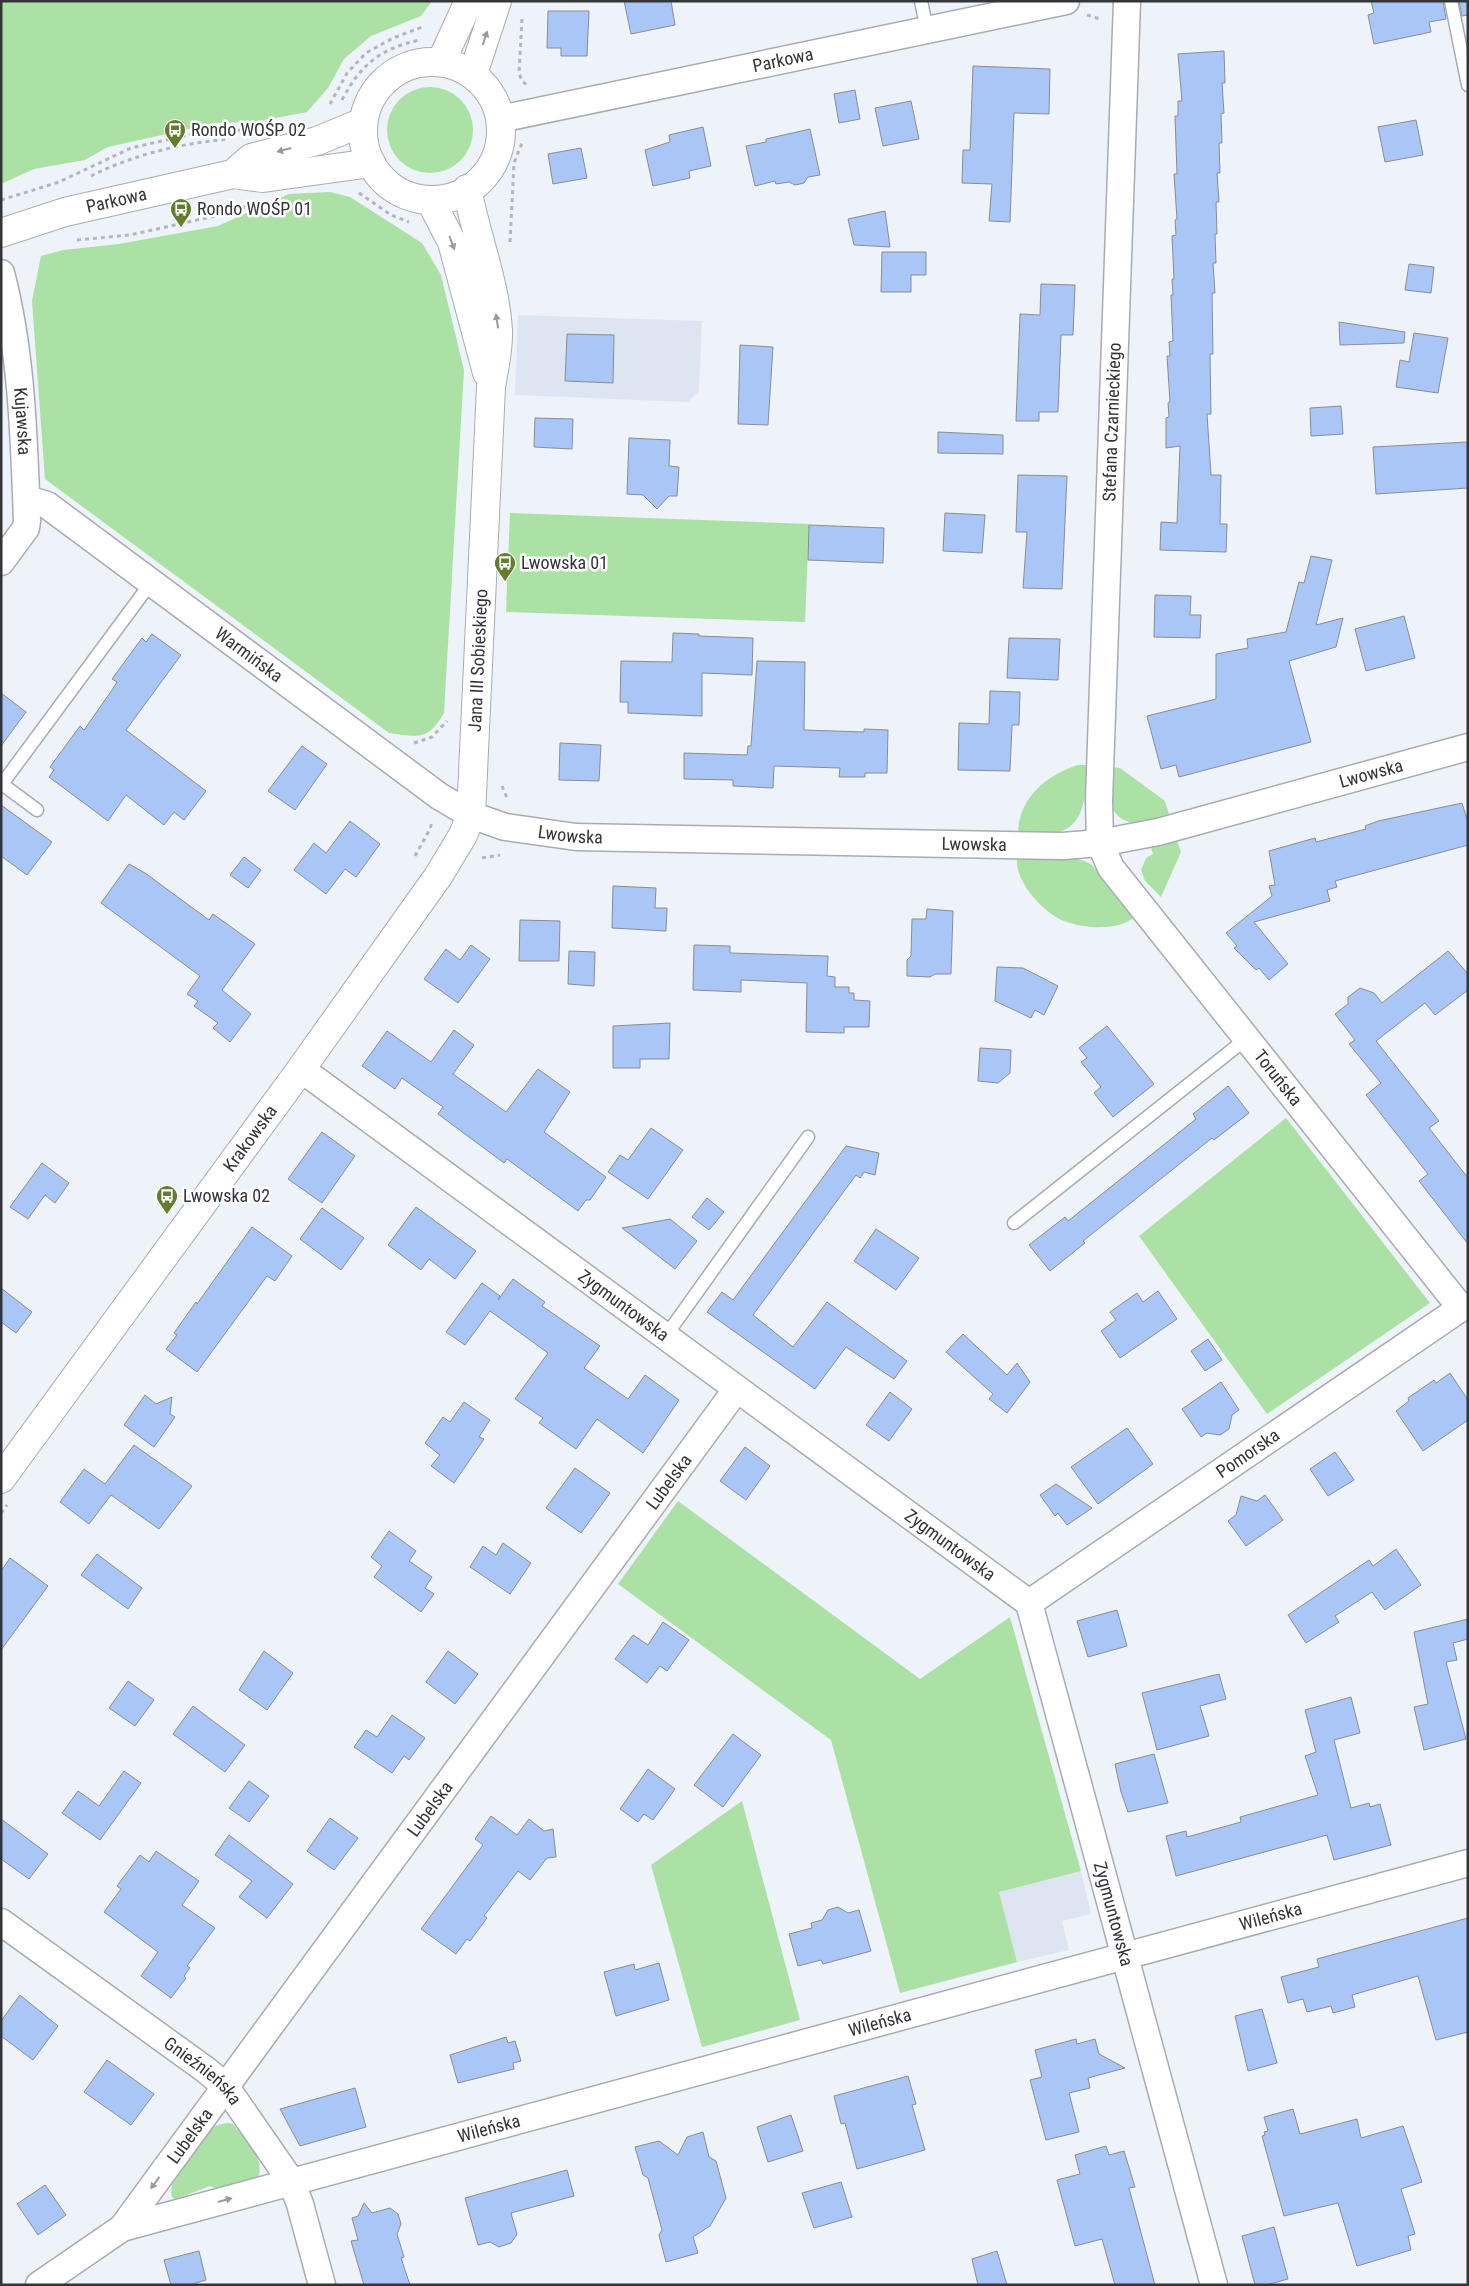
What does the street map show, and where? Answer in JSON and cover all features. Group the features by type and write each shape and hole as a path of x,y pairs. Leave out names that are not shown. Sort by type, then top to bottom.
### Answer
{"street":[{"path":"441,62 469,1"},
{"path":"473,74 497,1"},
{"name":"Parkowa","path":"500,119 1066,1"},
{"name":"Stefana Czarnieckiego","path":"1100,843 1099,790 1127,1"},
{"path":"441,62 454,65 473,74 491,95 500,119 498,149 488,171 478,182 455,195 430,200 416,198 388,185 378,174 371,162 366,147 363,122 370,100 381,85 397,72 418,63 441,62"},
{"name":"Parkowa","path":"233,174 251,158 317,141 363,122"},
{"name":"Parkowa","path":"1,233 65,212 233,174 263,178 371,162"},
{"name":"Jana III Sobieskiego","path":"467,189 476,234 492,283 498,332 491,387 471,815"},
{"name":"Jana III Sobieskiego","path":"430,200 452,242 491,387"},
{"name":"Kujawska","path":"1,273 12,318 27,501 26,528 1,562"},
{"name":"Warmińska","path":"27,501 34,500 47,505 150,584 439,796 471,815"},
{"name":"Lwowska","path":"471,815 505,827 576,837 1063,846 1100,843 1158,832 1468,747"},
{"name":"Krakowska","path":"1,1479 301,1069 438,875 463,835 471,815"},
{"name":"Toruńska","path":"1100,843 1111,868 1246,1039 1464,1307"},
{"name":"Zygmuntowska","path":"301,1069 1030,1604 1214,2285"},
{"name":"Pomorska","path":"1030,1604 1464,1307"},
{"name":"Lubelska","path":"40,2285 122,2228 736,1390"},
{"name":"Wileńska","path":"291,2181 1468,1863"},
{"name":"Gnieźnieńska","path":"1,1922 206,2070 226,2087 291,2181 300,2204 322,2285"},
{"name":"Lubelska","path":"122,2228 291,2181"}],"lane":[{"path":"921,1 927,30"},
{"path":"1451,1 1468,85"},
{"path":"37,810 2,784 150,584"},
{"path":"1014,1223 1246,1039"},
{"path":"664,1337 808,1137"}],"path":[{"path":"325,110 335,99 347,73 366,53 379,44 428,24"},
{"path":"339,107 351,83 366,64 401,44 421,40 428,36"},
{"path":"1,200 59,182 131,148 206,130 243,130"},
{"path":"89,177 111,165 204,141 230,139"},
{"path":"358,192 391,215 415,225"},
{"path":"74,240 130,235 233,212 251,204"},
{"path":"411,744 432,737 447,722 448,712"},
{"path":"476,863 486,856 504,855"}],"shaded area":[{"path":"518,315 702,321 699,391 688,402 515,395"},
{"path":"1081,1871 1091,1914 1062,1921 1069,1950 1017,1962 999,1892"}],"green space":[{"path":"1,1 432,1 421,16 371,36 344,59 328,88 307,112 254,122 216,123 108,147 85,160 34,169 1,184"},
{"path":"430,87 446,91 460,100 469,114 473,130 469,146 460,160 446,169 430,173 414,169 400,160 391,146 387,130 391,114 400,100 414,91"},
{"path":"330,192 350,197 422,243 441,275 464,370 444,713 427,733 415,736 389,733 45,479 32,301 41,256 63,250 119,244 218,226 289,194"},
{"path":"510,513 809,524 805,622 506,612"},
{"path":"1078,765 1087,765 1086,785 1079,816 1073,824 1065,830 1054,833 1018,833 1023,809 1036,790 1055,775"},
{"path":"1112,767 1120,768 1165,801 1169,814 1132,823 1119,817 1113,810"},
{"path":"1176,838 1181,852 1161,897 1145,881 1141,870 1146,858 1153,854 1151,847"},
{"path":"1066,857 1084,861 1092,865 1135,917 1128,922 1110,927 1081,926 1064,921 1039,904 1025,886 1018,868 1017,859"},
{"path":"1286,1118 1430,1303 1267,1414 1139,1236"},
{"path":"678,1501 920,1679 1010,1617 1081,1871 999,1892 1017,1962 900,1993 831,1740 618,1584"},
{"path":"742,1801 800,2020 702,2047 651,1865"},
{"path":"228,2123 233,2124 257,2156 260,2171 258,2178 220,2190 210,2186 176,2199 173,2198 171,2192 173,2183 190,2151 210,2129"}],"building":[{"path":"624,1 671,1 675,25 631,34"},
{"path":"1371,1 1443,1 1446,19 1429,22 1431,32 1374,44 1368,15 1374,13"},
{"path":"1459,1 1468,1 1468,15 1462,16"},
{"path":"548,11 589,11 587,56 561,56 561,48 547,48"},
{"path":"1224,51 1225,83 1222,83 1224,113 1221,114 1222,143 1219,143 1220,173 1217,173 1219,202 1216,202 1216,263 1213,263 1215,293 1212,293 1213,354 1210,354 1211,414 1207,414 1211,475 1221,475 1220,524 1227,524 1226,552 1160,550 1161,522 1177,523 1180,446 1166,448 1166,418 1169,417 1168,403 1170,402 1167,356 1170,356 1169,342 1173,341 1171,295 1173,295 1172,279 1174,279 1172,236 1176,235 1175,220 1177,219 1174,174 1177,174 1175,116 1178,116 1178,101 1182,101 1178,54"},
{"path":"973,66 1050,69 1049,114 1014,113 1010,222 989,221 992,184 962,183 963,150 970,150"},
{"path":"855,90 860,119 839,123 834,94"},
{"path":"911,101 919,139 883,146 875,108"},
{"path":"1416,120 1423,155 1385,162 1378,127"},
{"path":"703,127 711,166 689,171 690,178 653,186 645,150 670,142 669,135"},
{"path":"810,129 820,175 808,177 804,183 795,185 789,182 776,184 775,181 755,186 746,146 766,142 766,139"},
{"path":"581,148 587,178 553,184 548,154"},
{"path":"885,211 890,247 854,245 848,219"},
{"path":"882,252 926,252 926,275 911,275 911,292 881,292"},
{"path":"1409,264 1434,267 1431,293 1405,290"},
{"path":"1041,284 1075,285 1073,335 1061,335 1058,412 1039,412 1039,421 1016,421 1020,314 1040,315"},
{"path":"1339,322 1405,332 1404,343 1340,345"},
{"path":"1414,333 1448,338 1438,393 1396,387 1400,360 1409,362"},
{"path":"567,334 614,335 613,383 565,381"},
{"path":"740,345 773,347 768,425 738,424"},
{"path":"1341,406 1343,434 1311,436 1310,408"},
{"path":"535,418 573,419 572,449 534,447"},
{"path":"938,432 1003,435 1003,454 938,453"},
{"path":"629,438 670,440 669,466 679,467 677,496 669,496 657,509 643,495 627,494"},
{"path":"1468,442 1468,488 1376,494 1373,447"},
{"path":"1018,475 1067,476 1062,589 1023,588 1027,532 1016,532"},
{"path":"945,513 985,515 982,553 943,551"},
{"path":"809,525 884,528 883,563 808,560"},
{"path":"1311,556 1332,560 1316,625 1343,618 1336,647 1289,661 1311,742 1179,777 1176,765 1161,769 1147,716 1216,699 1216,654 1248,648 1247,639 1286,632 1299,582 1304,583"},
{"path":"1155,595 1191,596 1190,615 1201,615 1200,638 1154,637"},
{"path":"1404,616 1415,658 1366,671 1355,629"},
{"path":"673,633 753,638 752,675 702,673 702,716 628,713 628,702 620,702 621,661 672,662"},
{"path":"152,634 181,655 126,730 206,791 184,820 174,812 164,825 126,795 108,821 49,777 54,770 50,767 80,726 84,730 117,682 112,679 142,638 146,642"},
{"path":"1009,638 1060,639 1058,680 1007,678"},
{"path":"757,661 805,662 804,730 864,732 864,729 888,730 887,773 865,773 865,777 839,777 840,768 774,766 773,788 733,786 733,780 684,779 684,753 747,755 748,746 751,746"},
{"path":"990,691 1020,692 1019,725 1012,725 1010,771 958,770 959,723 989,724"},
{"path":"1,693 26,712 1,746"},
{"path":"560,743 601,745 599,781 559,780"},
{"path":"302,746 327,764 295,810 268,791"},
{"path":"1462,803 1468,823 1468,845 1335,881 1337,887 1327,890 1330,901 1254,922 1288,964 1269,980 1259,968 1256,970 1234,948 1237,946 1226,933 1272,896 1269,886 1275,885 1269,851 1315,838 1316,842 1366,829 1365,826 1378,821"},
{"path":"1,805 52,842 27,875 1,856"},
{"path":"350,821 380,844 356,877 345,869 326,894 294,870 314,843 326,853"},
{"path":"244,857 261,870 248,888 230,875"},
{"path":"129,864 145,873 209,920 213,914 255,944 222,990 251,1014 230,1042 213,1028 218,1023 194,1006 198,1001 187,994 200,976 101,903"},
{"path":"613,886 656,888 655,908 667,908 666,931 612,928"},
{"path":"927,909 953,911 951,974 935,974 930,977 907,976 907,960 911,956 912,919 926,919"},
{"path":"520,920 560,921 559,961 519,961"},
{"path":"471,945 490,959 458,1003 424,979 446,949 460,960"},
{"path":"694,945 730,946 730,953 828,956 827,976 835,977 835,987 849,987 849,993 854,993 854,1000 870,1001 869,1027 844,1027 844,1033 806,1032 807,983 741,980 741,992 693,990"},
{"path":"569,951 595,952 594,986 568,984"},
{"path":"1448,951 1468,974 1468,990 1435,1015 1425,1003 1376,1041 1439,1121 1429,1128 1468,1178 1468,1244 1419,1181 1428,1174 1366,1095 1381,1083 1349,1044 1355,1040 1335,1014 1348,1004 1348,997 1360,988 1374,993 1382,1003"},
{"path":"997,967 1023,968 1058,986 1044,1015 1035,1010 1031,1018 995,1001"},
{"path":"670,1023 669,1059 640,1059 640,1068 613,1068 613,1026"},
{"path":"1107,1026 1154,1084 1113,1117 1094,1093 1101,1087 1081,1062 1087,1058 1079,1048"},
{"path":"454,1030 474,1045 453,1074 506,1112 538,1069 570,1092 544,1132 606,1177 590,1200 586,1200 578,1211 507,1159 504,1163 438,1114 443,1107 402,1078 395,1089 362,1066 387,1031 431,1062"},
{"path":"980,1048 1011,1050 1010,1073 998,1083 978,1081"},
{"path":"1228,1086 1249,1113 1214,1140 1212,1138 1083,1241 1085,1243 1050,1271 1029,1245 1065,1217 1068,1221 1196,1119 1193,1114"},
{"path":"651,1128 683,1150 648,1199 608,1172 620,1155 628,1160"},
{"path":"322,1132 355,1156 322,1203 288,1179"},
{"path":"846,1146 879,1153 875,1175 864,1172 860,1178 856,1175 753,1315 793,1347 827,1302 907,1361 894,1379 846,1347 815,1389 707,1312 722,1292 733,1300"},
{"path":"42,1163 69,1183 55,1203 45,1195 28,1219 10,1207"},
{"path":"707,1198 724,1212 709,1230 692,1217"},
{"path":"416,1207 476,1251 455,1279 429,1259 421,1270 388,1245"},
{"path":"322,1208 364,1238 341,1270 300,1239"},
{"path":"670,1219 697,1241 675,1269 622,1228"},
{"path":"252,1227 292,1256 275,1281 267,1276 197,1372 166,1349 177,1335 174,1333"},
{"path":"876,1229 919,1258 896,1290 854,1261"},
{"path":"513,1279 545,1302 542,1306 600,1346 584,1368 628,1399 645,1375 679,1400 643,1453 597,1419 576,1449 539,1423 543,1418 515,1399 548,1353 490,1311 465,1345 446,1332 482,1283 500,1296 498,1300"},
{"path":"1,1288 32,1312 16,1333 1,1322"},
{"path":"1158,1291 1177,1319 1120,1358 1101,1331 1116,1320 1110,1312 1137,1293 1143,1302"},
{"path":"963,1334 1007,1375 1017,1363 1030,1382 1007,1413 989,1399 993,1394 946,1352"},
{"path":"1208,1339 1222,1360 1205,1371 1191,1351"},
{"path":"1450,1373 1468,1400 1468,1420 1423,1451 1396,1411 1409,1401 1408,1398 1434,1380 1436,1383"},
{"path":"1221,1382 1239,1410 1232,1415 1229,1429 1220,1435 1207,1433 1201,1437 1182,1409"},
{"path":"890,1392 912,1409 889,1441 866,1425"},
{"path":"145,1395 156,1404 172,1397 170,1414 175,1417 154,1447 124,1425"},
{"path":"464,1402 490,1420 479,1437 484,1439 454,1483 431,1466 440,1455 425,1443 443,1417 450,1422"},
{"path":"1127,1428 1153,1464 1098,1504 1071,1467"},
{"path":"134,1445 192,1486 159,1529 111,1495 89,1524 60,1502 84,1469 105,1484"},
{"path":"745,1447 770,1466 746,1500 720,1481"},
{"path":"1335,1452 1354,1480 1328,1496 1310,1469"},
{"path":"575,1468 610,1493 581,1533 546,1508"},
{"path":"1056,1484 1092,1508 1067,1525 1058,1513 1055,1516 1040,1495"},
{"path":"1265,1495 1283,1520 1246,1546 1228,1521 1236,1515 1241,1496 1257,1501"},
{"path":"389,1531 416,1551 409,1561 432,1577 425,1588 434,1594 421,1612 374,1577 382,1566 371,1557"},
{"path":"503,1543 531,1563 510,1594 470,1567 483,1546 496,1555"},
{"path":"1396,1549 1421,1585 1385,1610 1372,1592 1335,1616 1339,1622 1306,1643 1288,1615 1369,1560 1373,1566"},
{"path":"97,1554 142,1588 128,1609 81,1575"},
{"path":"10,1558 48,1586 1,1650 1,1571"},
{"path":"1117,1610 1127,1646 1088,1657 1077,1621"},
{"path":"1468,1619 1468,1639 1453,1643 1457,1660 1446,1662 1466,1739 1424,1750 1414,1707 1428,1704 1414,1632"},
{"path":"663,1622 689,1640 667,1671 660,1666 647,1683 615,1659 633,1635 648,1645"},
{"path":"264,1651 293,1673 267,1710 239,1690"},
{"path":"448,1651 478,1674 455,1704 426,1682"},
{"path":"1219,1674 1226,1699 1200,1706 1209,1736 1157,1750 1142,1693"},
{"path":"128,1681 154,1700 135,1726 109,1708"},
{"path":"1351,1697 1360,1733 1334,1740 1351,1808 1369,1803 1370,1807 1380,1804 1391,1845 1334,1860 1327,1835 1176,1876 1166,1836 1186,1831 1187,1837 1241,1822 1240,1817 1318,1795 1305,1756 1316,1752 1305,1710"},
{"path":"193,1706 245,1745 225,1772 173,1734"},
{"path":"392,1715 425,1738 409,1760 404,1756 392,1773 354,1747 366,1730 377,1737"},
{"path":"733,1734 761,1755 723,1807 694,1785"},
{"path":"1154,1754 1168,1803 1128,1812 1121,1792 1115,1764"},
{"path":"648,1769 675,1789 653,1820 644,1814 638,1822 620,1809"},
{"path":"124,1771 141,1783 100,1840 62,1813 78,1791 99,1806"},
{"path":"249,1781 269,1796 249,1822 229,1808"},
{"path":"491,1816 517,1835 529,1819 544,1831 553,1829 556,1857 547,1858 530,1880 518,1871 484,1916 487,1918 470,1941 467,1939 456,1954 421,1929 483,1845 475,1839"},
{"path":"330,1818 358,1838 334,1870 307,1851"},
{"path":"1,1819 48,1854 29,1879 1,1859"},
{"path":"229,1835 293,1884 267,1918 239,1897 252,1881 215,1855"},
{"path":"156,1851 199,1881 182,1905 215,1928 187,1966 190,1968 184,1976 186,1978 171,1998 141,1976 158,1952 104,1912 121,1889 117,1886 140,1855 149,1862"},
{"path":"838,1907 848,1913 859,1910 871,1951 823,1964 821,1960 798,1966 789,1934 812,1928 811,1923 822,1920 828,1910"},
{"path":"1468,1918 1468,2032 1436,2040 1418,1976 1352,1995 1355,2007 1333,2013 1331,2006 1307,2012 1303,1999 1288,2003 1281,1977 1319,1967 1317,1959"},
{"path":"659,1963 669,2000 616,2016 604,1972 634,1964 635,1970"},
{"path":"20,1995 58,2026 33,2060 1,2036 1,2021"},
{"path":"1262,2009 1277,2063 1248,2071 1235,2016"},
{"path":"506,2037 508,2043 515,2041 521,2061 513,2063 514,2069 458,2083 450,2055"},
{"path":"1076,2039 1077,2044 1095,2039 1099,2054 1125,2068 1088,2078 1090,2088 1069,2093 1079,2132 1046,2140 1030,2080 1042,2077 1035,2050"},
{"path":"107,2060 154,2094 131,2125 84,2092"},
{"path":"908,2076 916,2104 912,2105 925,2150 857,2169 845,2123 841,2124 834,2096"},
{"path":"355,2088 366,2127 300,2146 280,2109"},
{"path":"1293,2109 1300,2134 1357,2119 1361,2138 1403,2126 1422,2182 1401,2189 1415,2234 1408,2236 1411,2250 1357,2266 1338,2203 1284,2216 1262,2136 1265,2135 1264,2132 1268,2131 1264,2117"},
{"path":"791,2115 803,2151 768,2162 757,2127"},
{"path":"703,2132 709,2157 716,2161 726,2198 710,2226 693,2237 698,2253 666,2262 659,2235 662,2230 648,2178 643,2175 635,2147 659,2141 678,2155 687,2137"},
{"path":"1106,2146 1109,2155 1124,2151 1135,2187 1129,2188 1155,2285 1115,2285 1102,2239 1075,2246 1057,2180 1080,2174 1075,2155"},
{"path":"567,2170 574,2196 511,2213 517,2234 511,2243 499,2247 490,2242 478,2245 465,2198"},
{"path":"841,2182 852,2217 814,2228 802,2193"},
{"path":"45,2185 66,2215 38,2235 17,2204"},
{"path":"364,2203 372,2213 390,2208 398,2214 401,2224 397,2234 404,2257 401,2258 410,2285 364,2285 351,2241 358,2240 352,2218 358,2216"},
{"path":"1274,2227 1288,2279 1266,2285 1255,2285 1242,2236"},
{"path":"199,2251 206,2280 189,2285 171,2285 164,2260"},
{"path":"997,2251 1007,2285 978,2285 972,2259"}],"place":[{"name":"Rondo WOŚP 02","path":"175,149"},
{"name":"Rondo WOŚP 01","path":"181,228"},
{"name":"Lwowska 01","path":"505,582"},
{"name":"Lwowska 02","path":"167,1215"}]}
